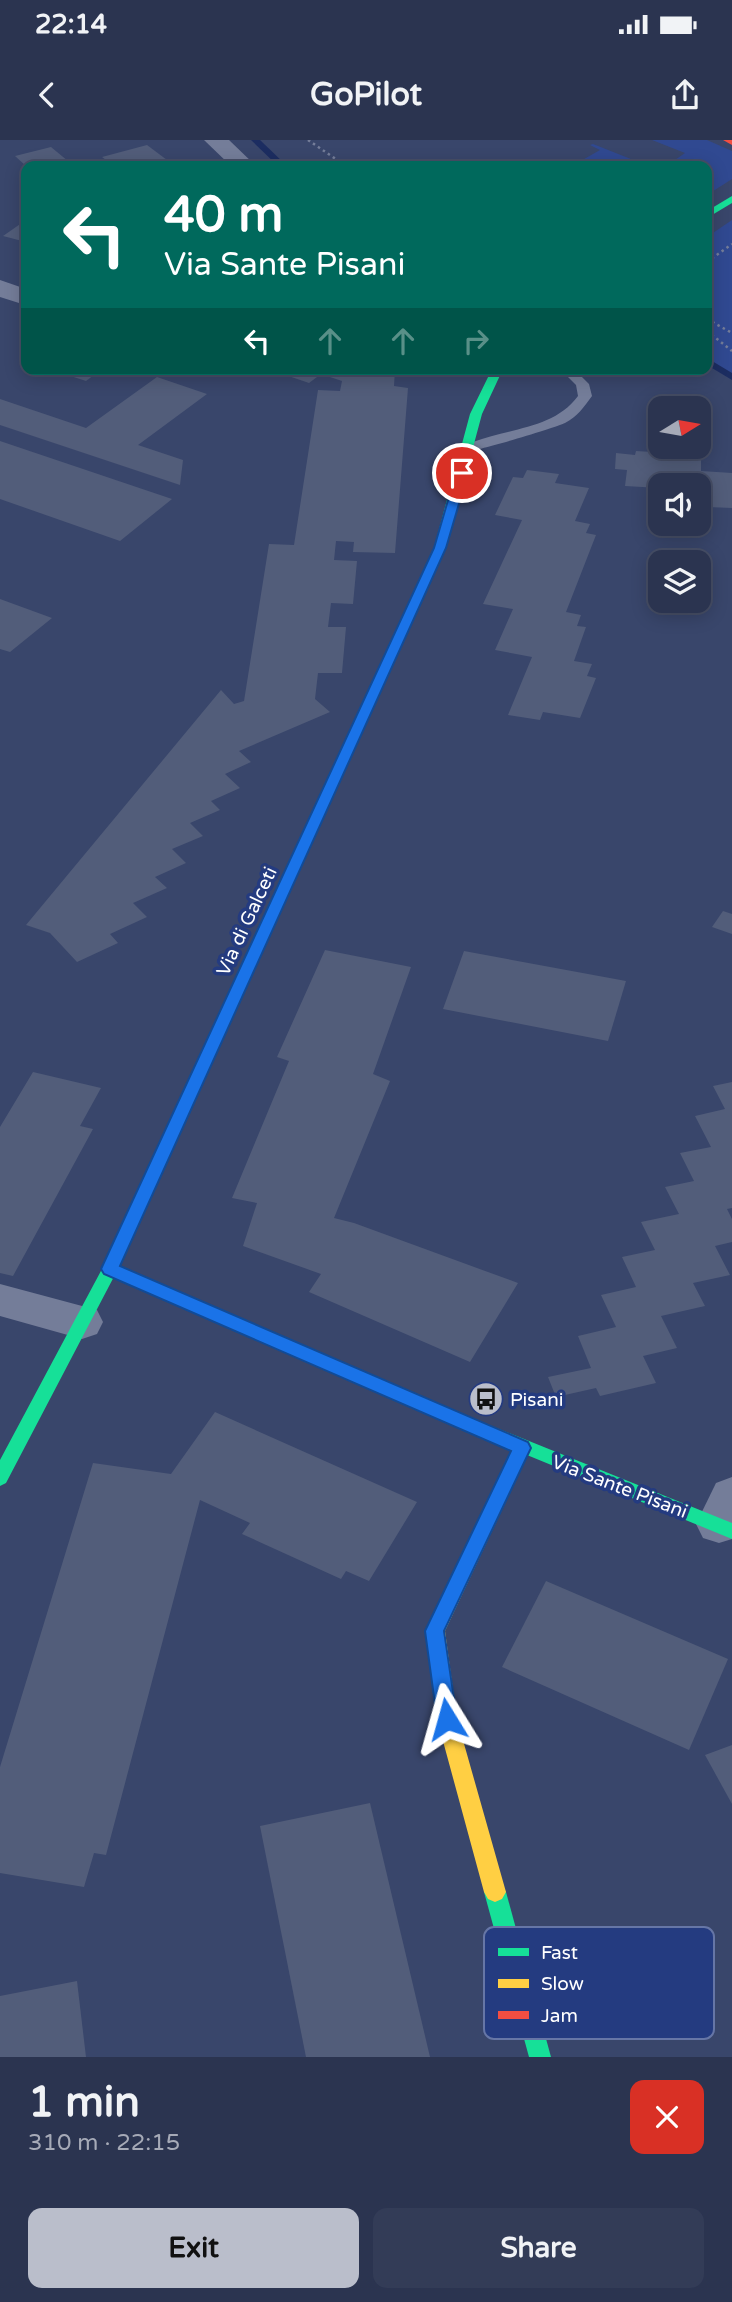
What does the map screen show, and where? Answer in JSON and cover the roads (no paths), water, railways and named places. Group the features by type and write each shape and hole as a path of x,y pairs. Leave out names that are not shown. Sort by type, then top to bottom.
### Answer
{"street":[{"path":"215,140 238,161"},
{"path":"712,212 732,199"},
{"name":"Via di Galceti","path":"0,1478 110,1269 440,548 469,449 476,414 495,375"},
{"name":"Via Sante Pisani","path":"110,1269 522,1448 728,1517"},
{"path":"0,1300 82,1322"},
{"path":"504,1927 447,1719 435,1631 522,1448"},
{"path":"535,2039 540,2057"}],"lane":[{"path":"469,449 505,436 547,426 576,411 585,396 582,384 572,375"}],"waterway":[{"path":"255,140 278,161"},
{"path":"712,364 732,377"}],"place":[{"name":"Pisani","path":"486,1399"}]}
